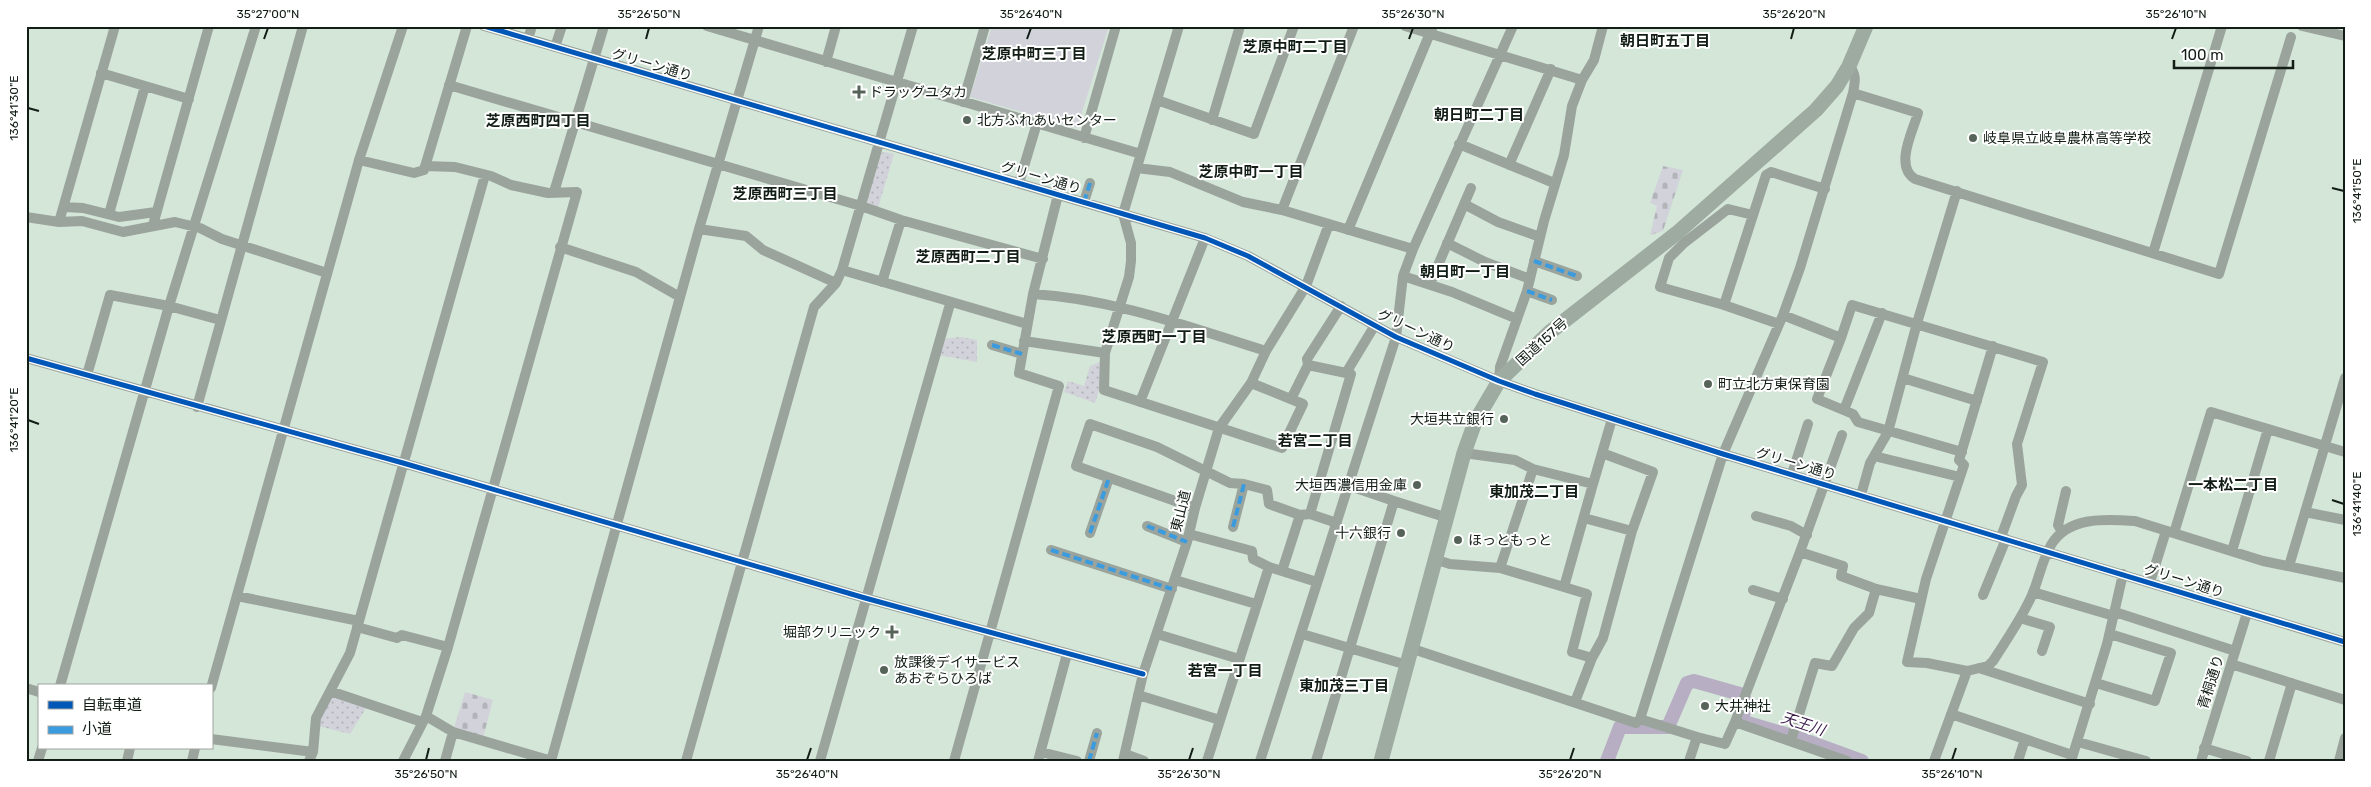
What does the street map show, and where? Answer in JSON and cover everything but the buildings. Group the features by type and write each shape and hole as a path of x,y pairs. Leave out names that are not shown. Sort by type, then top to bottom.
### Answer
{"highway":[{"name":"国道157号","path":"1381,761 1410,648 1437,560 1464,453 1475,422 1499,381 1550,332 1677,233 1816,110 1836,86 1849,66 1866,26"}],"street":[{"path":"59,222 115,26"},
{"path":"152,225 209,26"},
{"path":"61,684 192,226 256,26"},
{"path":"197,407 303,26"},
{"path":"212,684 359,160 403,26"},
{"path":"359,160 414,173 424,170 467,26"},
{"name":"グリーン通り","path":"484,26 1205,238 1248,256 1306,286 1396,337 1499,381 1723,454 2345,642"},
{"path":"528,39 532,26"},
{"path":"555,47 562,26"},
{"path":"554,192 604,26"},
{"path":"707,26 1141,154"},
{"path":"330,692 424,719 453,732 552,761 717,165 759,26"},
{"path":"826,62 836,26"},
{"path":"686,761 814,307 836,283 842,270 913,26"},
{"path":"963,102 985,26"},
{"path":"1084,138 1116,26"},
{"path":"1179,26 1123,214 1131,243 1132,261 1105,353 1104,390 1282,448 1303,404 1251,384"},
{"path":"1212,120 1240,26"},
{"path":"1157,100 1254,134 1294,26"},
{"path":"1282,210 1354,26"},
{"path":"1405,26 1432,30 1582,80"},
{"path":"1260,761 1317,582 1350,486 1396,337 1403,276 1459,144 1513,26"},
{"path":"1499,381 1500,367 1527,290 1554,183 1564,155 1572,106 1582,80 1594,60 1603,26"},
{"path":"2153,253 2222,26"},
{"path":"2302,26 2340,32"},
{"path":"1348,230 1432,30"},
{"path":"1853,93 1918,113 1905,158 1909,175 1915,179 2219,274 2290,37"},
{"path":"1410,648 1575,702 1623,720 1636,723 1640,719 1723,454 1781,319 1826,189 1853,93 1854,71 1849,66"},
{"path":"1509,165 1551,69"},
{"path":"101,73 189,99"},
{"path":"450,85 861,206 901,220 1043,259"},
{"path":"109,214 145,86"},
{"path":"1019,183 1037,123"},
{"path":"1459,144 1554,183"},
{"path":"403,761 424,719 448,647 577,192 548,193 455,167 425,166"},
{"path":"1137,168 1170,172 1243,202 1282,210 1413,249"},
{"path":"1724,304 1766,175 1771,172 1826,189"},
{"path":"212,739 311,756 316,718 350,653 485,175"},
{"path":"1084,202 1090,183"},
{"path":"1430,284 1471,188"},
{"path":"1861,495 1874,456 1888,432 1917,323 1957,192"},
{"path":"954,761 1059,386 1019,373 1033,294 1058,195"},
{"path":"1464,204 1498,222 1540,237"},
{"path":"64,207 83,208 119,218 156,212"},
{"path":"1753,216 1728,208 1684,243 1669,258 1660,287 1781,319 1841,338"},
{"path":"26,217 59,222 82,221 124,232 175,222 192,226 242,246 327,272"},
{"path":"882,282 901,220"},
{"name":"東山道","path":"1124,758 1144,674 1174,584 1219,428 1251,384 1266,351 1306,286 1329,224"},
{"path":"699,229 746,236 764,250 836,283"},
{"path":"1140,402 1205,238"},
{"path":"1447,243 1485,262 1530,278"},
{"path":"560,247 636,272 680,297"},
{"path":"1534,261 1577,276"},
{"path":"842,270 1027,324"},
{"path":"1403,276 1430,284 1517,319"},
{"path":"1527,290 1552,300"},
{"path":"1033,294 1071,296 1120,306 1266,351"},
{"path":"87,375 110,295 169,306 220,320"},
{"path":"820,761 950,304"},
{"path":"1962,452 1858,422 1853,414 1817,398 1852,305 2043,362 2017,444 2022,485 2016,496 2004,538 1983,595"},
{"path":"1292,399 1308,365 1307,359 1341,306"},
{"path":"1844,410 1882,313"},
{"path":"1346,373 1375,325"},
{"path":"1024,340 1105,353"},
{"path":"992,345 1022,354"},
{"path":"1993,346 1959,460 1964,465 1944,521 1921,599 1907,662 1927,663 1967,672 1988,666 2020,618 2033,592 2048,552 2062,532 2080,522 2134,521 2263,561 2345,578"},
{"path":"26,358 403,463 865,598 1144,674"},
{"path":"1282,571 1305,515 1351,374 1308,365"},
{"path":"1903,378 1977,401"},
{"path":"2289,566 2345,378"},
{"path":"2150,582 2170,532 2211,412 2345,452"},
{"path":"1564,587 1612,419"},
{"path":"1195,508 1076,466 1090,424 1157,447 1230,483 1244,484 1266,490 1269,504 1337,523"},
{"path":"1792,474 1808,424"},
{"path":"2232,551 2268,429"},
{"path":"1640,719 1725,744 1807,535 1842,435"},
{"path":"1464,453 1515,460 1532,469 1593,484"},
{"path":"1575,702 1592,658 1603,638 1632,531 1653,472 1602,453"},
{"path":"1874,456 1960,477"},
{"path":"1500,568 1532,469"},
{"path":"1090,533 1109,478"},
{"path":"1232,526 1244,484"},
{"path":"1350,486 1394,502 1448,518"},
{"path":"2062,532 2058,526 2066,491"},
{"path":"1316,761 1394,502"},
{"path":"2305,512 2345,520"},
{"path":"1756,516 1791,526 1807,535"},
{"path":"1584,518 1632,531"},
{"path":"1147,526 1188,538 1252,552 1254,559 1269,566 1317,582"},
{"path":"1051,550 1174,584 1256,604"},
{"path":"1800,552 1843,566 1841,576 1876,589 1921,599"},
{"path":"1437,560 1450,564 1500,568 1587,594 1572,652 1592,658"},
{"path":"1207,761 1269,566"},
{"path":"1950,714 2025,739 2072,758 2110,634 2123,574"},
{"path":"1791,740 1815,663 1832,666 1854,628 1869,613 1874,602 1876,589"},
{"path":"1753,590 1782,599"},
{"path":"2033,592 2115,614 2235,651"},
{"path":"237,596 358,624 397,638 402,635 448,647"},
{"name":"青桐通り","path":"2201,761 2247,612"},
{"path":"2020,618 2050,627 2042,651"},
{"path":"1156,634 1239,659"},
{"path":"1302,634 1407,665"},
{"path":"2096,683 2155,701 2171,653 2110,634"},
{"path":"1067,654 1040,756 1077,761"},
{"path":"2231,664 2345,700"},
{"path":"1978,668 2090,704"},
{"path":"1934,761 1967,672"},
{"path":"2269,761 2292,683"},
{"path":"26,688 38,692"},
{"path":"1138,695 1220,720"},
{"path":"1735,722 1791,740 1846,761"},
{"path":"444,761 453,732"},
{"path":"1088,761 1097,733"},
{"path":"1689,761 1697,737"},
{"path":"2339,761 2345,738"},
{"path":"2018,761 2025,739"},
{"path":"2078,742 2146,761"},
{"path":"2204,748 2247,761"},
{"path":"1124,758 1144,761"}],"green space":[{"path":"992,26 1109,26 1077,128 970,97"},
{"path":"881,153 894,154 878,208 869,205 867,201"},
{"path":"1663,166 1683,170 1663,231 1650,235 1657,206 1650,203"},
{"path":"961,337 977,340 977,362 938,355 943,339"},
{"path":"1102,361 1100,387 1095,403 1064,392 1068,381 1084,386 1090,366"},
{"path":"465,692 493,700 483,738 454,728"},
{"path":"334,696 366,708 350,734 318,726 319,719 330,697"}],"waterway":[{"name":"天王川","path":"1607,761 1620,727 1668,727 1687,683 1694,681 1740,694 1747,703 1741,721 1799,738 1862,761"}],"marked path":[{"path":"1084,202 1090,183"},
{"path":"1534,261 1577,276"},
{"path":"1527,291 1552,300"},
{"path":"992,345 1022,354"},
{"path":"1090,533 1109,478"},
{"path":"1233,527 1244,484"},
{"path":"1147,526 1187,542"},
{"path":"1051,550 1172,589"},
{"path":"1089,761 1097,733"}],"cycle path":[{"path":"484,26 1205,238 1248,256 1396,337 1499,381 1535,394 1723,454 2345,642"},
{"path":"26,358 403,463 865,598 1143,674"}],"place":[{"name":"ドラッグユタカ","path":"859,92"},
{"name":"北方ふれあいセンター","path":"967,120"},
{"name":"岐阜県立岐阜農林高等学校","path":"1973,138"},
{"name":"町立北方東保育園","path":"1708,384"},
{"name":"大垣共立銀行","path":"1504,419"},
{"name":"大垣西濃信用金庫","path":"1417,485"},
{"name":"十六銀行","path":"1401,533"},
{"name":"ほっともっと","path":"1458,540"},
{"name":"堀部クリニック","path":"892,632"},
{"name":"放課後デイサービス あおぞらひろば","path":"884,670"},
{"name":"大井神社","path":"1705,706"}],"district":[{"name":"朝日町五丁目","path":"1665,41"},
{"name":"芝原中町二丁目","path":"1295,47"},
{"name":"芝原中町三丁目","path":"1034,54"},
{"name":"朝日町二丁目","path":"1479,115"},
{"name":"芝原西町四丁目","path":"538,121"},
{"name":"芝原中町一丁目","path":"1251,172"},
{"name":"芝原西町三丁目","path":"785,194"},
{"name":"芝原西町二丁目","path":"968,257"},
{"name":"朝日町一丁目","path":"1465,272"},
{"name":"芝原西町一丁目","path":"1154,337"},
{"name":"若宮二丁目","path":"1315,441"},
{"name":"一本松二丁目","path":"2233,485"},
{"name":"東加茂二丁目","path":"1534,492"},
{"name":"若宮一丁目","path":"1225,671"},
{"name":"東加茂三丁目","path":"1344,686"}]}
